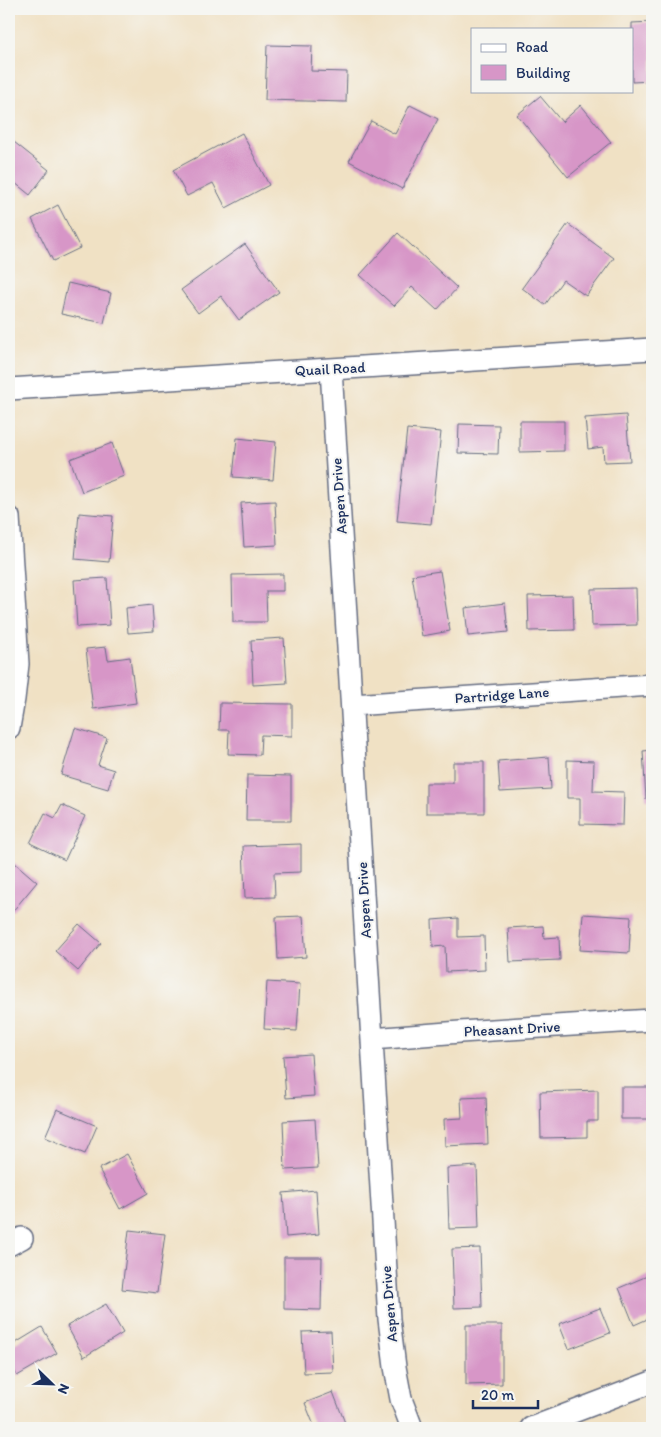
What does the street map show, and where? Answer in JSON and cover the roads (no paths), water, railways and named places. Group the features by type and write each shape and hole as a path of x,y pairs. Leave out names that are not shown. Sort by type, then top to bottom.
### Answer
{"street":[{"name":"Quail Road","path":"9,389 652,349"},
{"name":"Aspen Drive","path":"331,369 389,1319 401,1398 412,1428"},
{"path":"9,517 18,664 9,728"},
{"name":"Partridge Lane","path":"352,705 652,685"},
{"name":"Pheasant Drive","path":"372,1039 652,1020"},
{"path":"531,1428 652,1382"}]}
